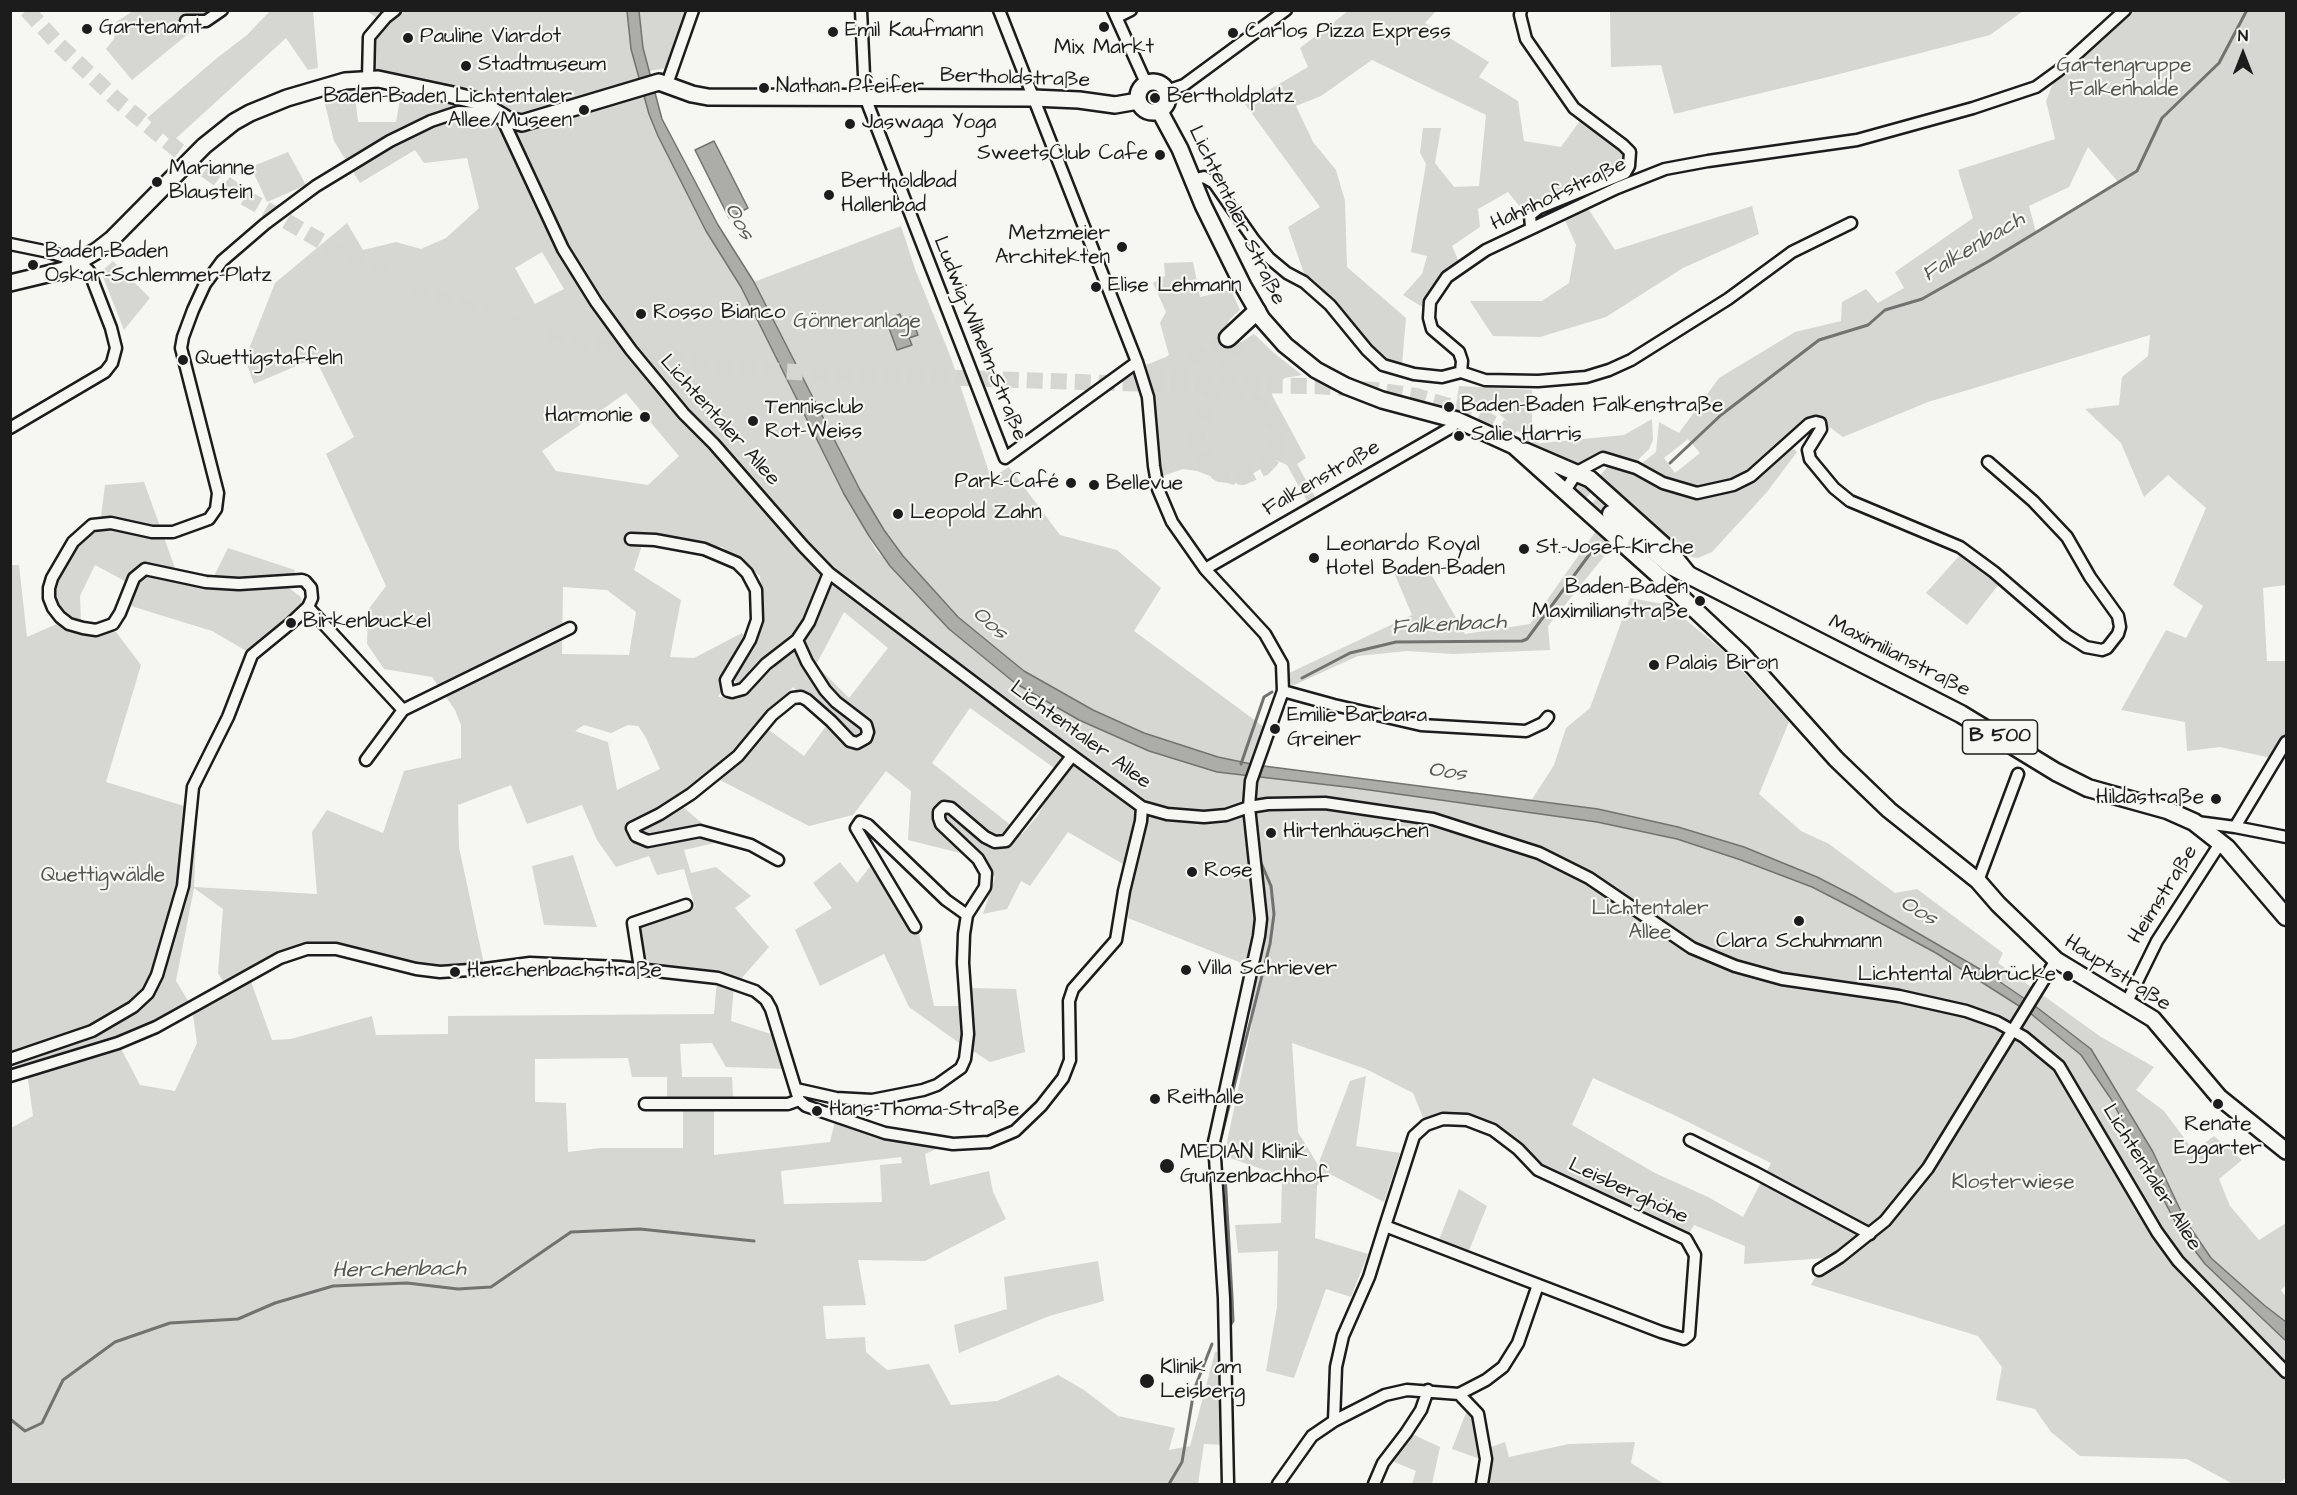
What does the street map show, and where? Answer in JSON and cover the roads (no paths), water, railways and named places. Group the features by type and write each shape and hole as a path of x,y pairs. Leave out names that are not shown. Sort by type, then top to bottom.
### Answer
{"main road":[{"path":"10,283 54,273 80,262 112,239 204,146 234,122 287,98 345,81 389,80 464,97 486,105 516,123 528,122 653,84"},
{"path":"1146,83 1158,83 1166,91 1166,104 1159,110 1145,109 1138,101 1138,93 1146,83"},
{"name":"Bertholdstraße","path":"653,84 708,97 1033,98 1079,100 1115,105 1138,101"},
{"name":"Lichtentaler Straße","path":"1159,110 1180,149 1203,205 1260,315 1285,345 1301,359 1346,386 1382,400 1457,420 1514,446 1742,654 1836,759 1889,810 1978,880"},
{"path":"1234,339 1248,329 1260,315"},
{"name":"Maximilianstraße","path":"1514,446 1590,478 1668,549 1692,579"},
{"name":"Maximilianstraße","path":"1611,514 1671,566 1692,579 1846,654 1951,709 2056,772 2088,788 2167,810 2194,822 2220,842 2286,917"},
{"name":"Hauptstraße","path":"1978,880 1998,904 2056,960 2153,1019 2220,1097 2284,1144"}],"street":[{"path":"186,21 206,21 222,10"},
{"path":"368,79 369,37 395,10"},
{"path":"653,84 693,10"},
{"name":"Ludwig-Wilhelm-Straße","path":"861,10 865,97 1005,458 1137,362"},
{"path":"999,10 1137,362 1148,397 1158,489 1172,522 1205,570 1265,634 1282,664 1283,691 1251,780 1249,807 1261,919 1259,936 1214,1142 1224,1309 1228,1485"},
{"path":"1131,10 1115,14 1146,83"},
{"path":"1166,91 1184,85 1286,10"},
{"path":"1521,10 1520,15 1526,39 1574,108 1630,152 1629,166 1625,173 1539,208 1530,214 1531,227"},
{"name":"Hahnhofstraße","path":"1461,372 1462,361 1459,352 1432,329 1429,318 1430,302 1447,277 1486,250 1531,227 1665,169 1857,140 1973,108 2036,87 2058,71 2125,10"},
{"path":"10,1059 86,1034 133,1007 148,993 157,975 183,886 193,787 228,717 252,655 308,607 312,598 311,588 305,581 239,584 206,582 145,570 134,578 113,624 96,630 83,628 69,624 60,617 49,598 49,588 62,558 78,537 92,525 111,524 152,532 173,532 209,519 216,509 218,493 181,348 192,310 205,284 222,261 265,224 316,186 390,141 431,121 458,112 499,114"},
{"name":"Lichtentaler Allee","path":"499,114 563,249 596,302 631,350 684,414 829,573 1142,807 1193,818 1287,802 1325,803 1433,819 1539,853 1579,873 1692,948 1735,966 1782,979 1921,1001 1982,1016 2011,1029 2059,1066 2157,1232 2178,1260 2286,1372"},
{"path":"1192,180 1204,177 1214,183 1269,258 1287,273 1304,282 1330,305 1367,350 1383,365 1414,374 1442,377 1461,372 1485,380 1538,381 1586,377 1609,370 1631,360 1728,299 1792,252 1851,223"},
{"path":"10,244 49,252 80,262 89,271 111,328 116,348 112,363 105,372 10,428"},
{"name":"Falkenstraße","path":"1205,570 1452,427 1457,420"},
{"path":"1565,491 1577,472 1603,458 1636,468 1663,483 1697,493 1733,485 1751,476 1809,424 1820,423 1821,429 1808,450 1810,459 1834,488 1850,501 1960,548 1994,572 2067,635 2085,647 2102,650 2107,648 2118,634 2120,627 2118,616 2090,577 2063,532 2033,501 1988,462"},
{"path":"631,539 655,540 704,549 731,560 747,573 756,590 758,620 749,642 726,680 728,691 732,692 742,689 766,664 797,640 809,622 829,573"},
{"path":"308,607 403,710"},
{"path":"366,760 403,710 570,628"},
{"path":"778,860 751,846 700,831 648,841 636,836 632,828 660,814 691,794 738,756 772,715 793,698 801,697 807,700 850,741 857,743 866,738 868,732 866,725 836,702 825,690 807,662 797,640"},
{"path":"1283,691 1334,705 1432,726 1526,731 1543,723 1548,717"},
{"path":"2235,826 2286,742"},
{"path":"645,1104 788,1104 797,1095 872,1100 923,1090 945,1080 961,1068 966,1059 968,1047 963,963 964,934 967,915 982,894 986,873 978,859 941,824 938,815 941,809 951,808 989,840 1006,841 1072,756"},
{"path":"1978,880 2018,774"},
{"path":"10,1076 118,1043 156,1027 280,958 307,949 336,949 416,969 440,972 530,963 640,968 718,978 755,991 766,1000 771,1009 797,1095 806,1106 885,1133 953,1144 989,1142 1015,1131 1041,1106 1062,1078 1070,1060 1069,1001 1073,989 1116,940 1142,807"},
{"path":"915,927 856,828 860,822 868,825 946,900 967,915"},
{"path":"2194,822 2235,826 2286,837"},
{"name":"Heimstraße","path":"2127,1002 2157,941 2220,842"},
{"path":"640,968 633,923 686,905"},
{"path":"1819,1270 1870,1234 1888,1218 1928,1168 2011,1029 2056,960"},
{"name":"Leisberghöhe","path":"1334,1421 1336,1367 1343,1336 1369,1277 1385,1226 1414,1136 1426,1125 1443,1119 1467,1120 1493,1130 1518,1149 1538,1170 1686,1239 1695,1255 1689,1335 1685,1341 1385,1226"},
{"path":"1690,1140 1870,1234"},
{"path":"1278,1485 1311,1436 1334,1421 1385,1395 1407,1390 1459,1394 1486,1380 1503,1367 1518,1343 1538,1286"},
{"path":"1374,1485 1383,1464 1421,1410 1428,1390"},
{"path":"1459,1394 1478,1414 1486,1459 1482,1485"}],"waterway":[{"name":"Falkenbach","path":"1670,463 1721,415 1819,340 1868,325 1885,310 1922,299 2137,171 2162,118 2219,63 2247,10"},
{"name":"Falkenbach","path":"1302,678 1350,653 1396,642 1522,641 1527,639 1595,547"},
{"name":"Falkenbach","path":"1241,764 1264,697 1272,692"},
{"path":"1221,1138 1270,944 1274,914 1271,886 1262,865"},
{"path":"1225,1174 1233,1321 1229,1327"},
{"name":"Herchenbach","path":"10,1419 25,1431 42,1423 63,1380 115,1342 170,1323 238,1319 275,1303 333,1286 407,1283 458,1289 491,1287 571,1232 640,1229 754,1241"},
{"path":"1169,1484 1182,1462 1194,1390 1212,1344"}],"tunnel":[{"path":"27,10 59,45 117,100 179,151 244,197 349,257 421,290 497,318 613,349 732,368 812,373 1109,383 1315,386 1375,390 1416,396 1475,414 1512,433 1546,457 1611,514"},
{"path":"1148,379 1187,365 1228,338"},
{"path":"1229,387 1259,404 1268,412 1276,427 1276,450 1271,460 1263,468 1243,477 1220,474 1211,468 1199,449 1197,438 1203,413 1239,340"}],"place":[{"name":"Mix Markt","path":"1104,27"},
{"name":"Gartenamt","path":"87,29"},
{"name":"Emil Kaufmann","path":"833,32"},
{"name":"Carlos Pizza Express","path":"1233,33"},
{"name":"Pauline Viardot","path":"408,38"},
{"name":"Stadtmuseum","path":"466,66"},
{"name":"Nathan Pfeifer","path":"764,88"},
{"name":"Bertholdplatz","path":"1155,98"},
{"name":"Baden-Baden Lichtentaler Allee/Museen","path":"584,110"},
{"name":"Jaswaga Yoga","path":"850,124"},
{"name":"SweetsClub Cafe","path":"1160,155"},
{"name":"Marianne Blaustein","path":"157,182"},
{"name":"Bertholdbad Hallenbad","path":"829,195"},
{"name":"Metzmeier Architekten","path":"1122,247"},
{"name":"Baden-Baden Oskar-Schlemmer-Platz","path":"33,265"},
{"name":"Elise Lehmann","path":"1096,287"},
{"name":"Rosso Bianco","path":"641,314"},
{"name":"Quettigstaffeln","path":"183,360"},
{"name":"Baden-Baden Falkenstraße","path":"1449,407"},
{"name":"Harmonie","path":"645,417"},
{"name":"Tennisclub Rot-Weiss","path":"753,421"},
{"name":"Salie Harris","path":"1459,436"},
{"name":"Park-Café","path":"1071,483"},
{"name":"Bellevue","path":"1094,485"},
{"name":"Leopold Zahn","path":"898,514"},
{"name":"St.-Josef-Kirche","path":"1524,549"},
{"name":"Leonardo Royal Hotel Baden-Baden","path":"1314,558"},
{"name":"Baden-Baden Maximilianstraße","path":"1700,601"},
{"name":"Birkenbuckel","path":"291,623"},
{"name":"Palais Biron","path":"1654,665"},
{"name":"Emilie Barbara Greiner","path":"1275,729"},
{"name":"Hildastraße","path":"2216,799"},
{"name":"Hirtenhäuschen","path":"1271,833"},
{"name":"Rose","path":"1192,872"},
{"name":"Clara Schuhmann","path":"1799,921"},
{"name":"Villa Schriever","path":"1186,970"},
{"name":"Herchenbachstraße","path":"455,972"},
{"name":"Lichtental Aubrücke","path":"2068,976"},
{"name":"Reithalle","path":"1155,1099"},
{"name":"Renate Eggarter","path":"2218,1104"},
{"name":"Hans-Thoma-Straße","path":"817,1111"},
{"name":"MEDIAN Klinik Gunzenbachhof","path":"1167,1166"},
{"name":"Klinik am Leisberg","path":"1147,1381"}],"park label":[{"name":"Gartengruppe Falkenhalde","path":"2124,79"},
{"name":"Gönneranlage","path":"857,323"},
{"name":"Quettigwäldle","path":"103,877"},
{"name":"Klosterwiese","path":"2013,1184"}],"water label":[{"name":"Oos","path":"738,222"},
{"name":"Oos","path":"989,624"},
{"name":"Oos","path":"1447,773"},
{"name":"Oos","path":"1918,912"}]}
